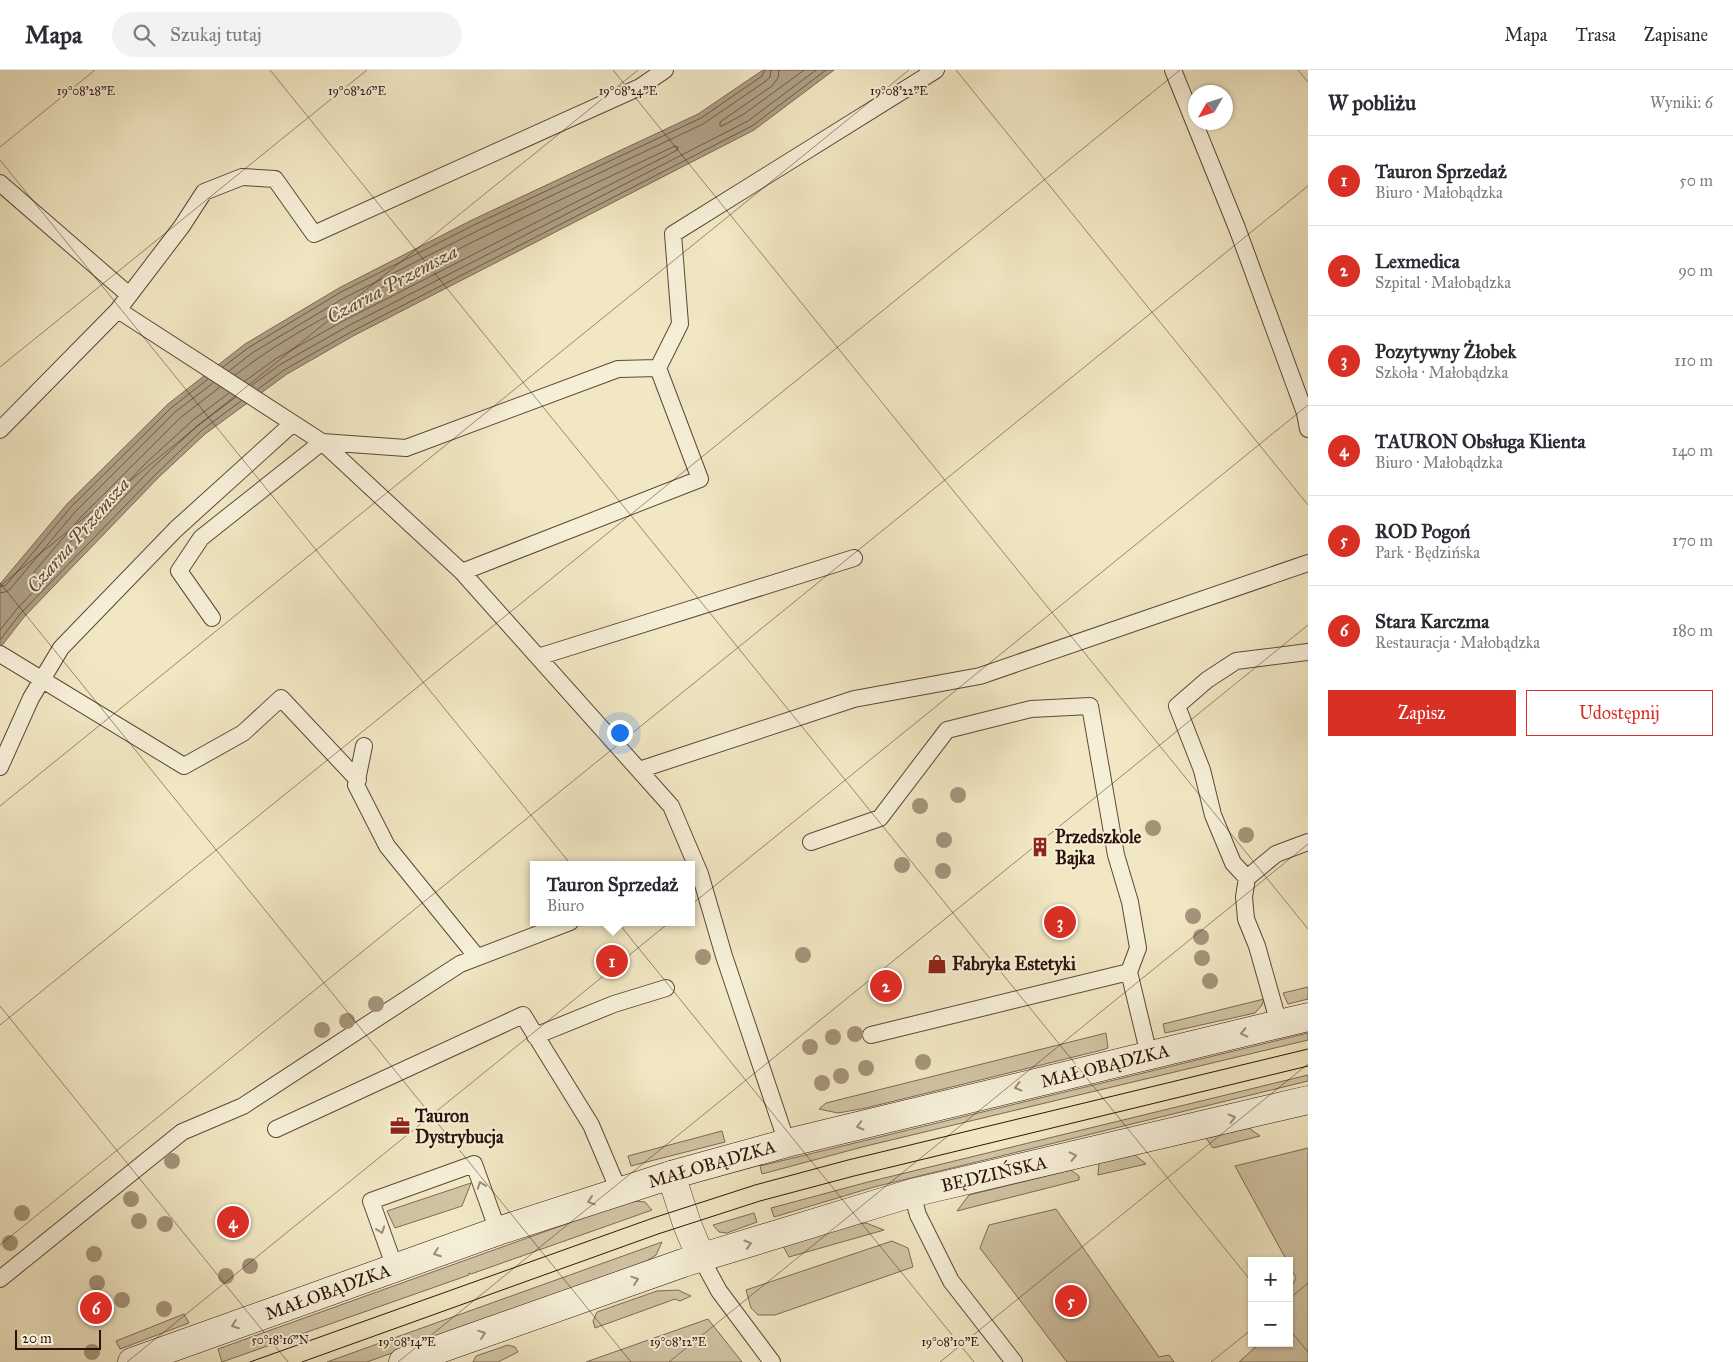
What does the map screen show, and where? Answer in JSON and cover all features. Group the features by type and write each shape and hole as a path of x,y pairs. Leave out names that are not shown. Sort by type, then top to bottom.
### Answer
{"street":[{"name":"MAŁOBĄDZKA","path":"132,1362 498,1231 671,1175 787,1143 1308,1017"},
{"name":"BĘDZIŃSKA","path":"692,1261 912,1193 1308,1100"},
{"path":"403,1362 448,1354 692,1261 687,1224 671,1175"}],"lane":[{"path":"0,430 118,310 182,226 204,192 242,177 275,179 314,234 640,87 665,70"},
{"path":"462,572 700,479 658,368 680,324 673,234 936,70"},
{"path":"1173,70 1240,238 1305,413 1308,429"},
{"path":"0,183 129,295"},
{"path":"118,310 149,332 322,442 462,572 671,806 690,861"},
{"path":"212,618 179,571 201,538 322,442 406,448 618,369 658,368"},
{"path":"0,767 31,698 60,648 162,543 292,424"},
{"path":"538,657 854,558"},
{"path":"639,770 854,698 980,676 1308,563"},
{"path":"1247,878 1233,863 1213,815 1202,770 1177,706 1207,680 1236,661 1308,652"},
{"path":"0,654 184,766 242,733 281,698 358,780"},
{"path":"811,842 880,818 947,730 1031,709 1090,706 1116,854 1130,902 1138,948 1129,972 1149,1055"},
{"path":"364,746 356,785 387,846 478,957"},
{"path":"1279,1024 1246,919 1244,897 1247,878 1276,854 1308,842"},
{"path":"695,875 787,1143"},
{"path":"0,1279 182,1132 243,1106 460,964 559,926"},
{"path":"871,1035 1129,972"},
{"path":"535,1036 614,1004 666,988"},
{"path":"276,1129 522,1015 591,1125 619,1192"},
{"path":"395,1268 370,1202 446,1174 474,1164 498,1231"},
{"path":"912,1193 918,1215 951,1281 1014,1362"},
{"path":"692,1261 719,1291 772,1362"}],"shaded area":[{"path":"1308,987 1308,999 1288,1004 1283,993"},
{"path":"1264,999 1262,1005 1255,1013 1165,1033 1163,1024"},
{"path":"1106,1033 1108,1048 1102,1050 866,1108 838,1113 819,1109 826,1103"},
{"path":"1308,1033 1308,1040 866,1146 762,1174 760,1166"},
{"path":"1308,1075 1308,1081 874,1187 774,1217 771,1208 868,1182"},
{"path":"1249,1128 1260,1136 1213,1148 1206,1138"},
{"path":"722,1131 725,1142 631,1166 628,1156"},
{"path":"1308,1148 1308,1362 1239,1362 1256,1347 1293,1347 1293,1284 1296,1278 1293,1272 1293,1257 1285,1257 1235,1166"},
{"path":"1134,1154 1146,1164 1098,1175 1099,1163"},
{"path":"1071,1170 1079,1176 1079,1180 957,1211 969,1195"},
{"path":"471,1183 462,1206 395,1228 387,1211"},
{"path":"635,1201 645,1202 652,1210 471,1274 469,1273 469,1275 222,1362 218,1349"},
{"path":"1056,1209 1159,1357 1169,1355 1174,1362 1067,1362 980,1248 989,1225"},
{"path":"754,1213 757,1222 727,1233 719,1232 713,1225"},
{"path":"866,1223 884,1230 789,1257 783,1246 858,1224"},
{"path":"892,1241 908,1248 913,1267 775,1315 758,1315 751,1308 746,1290"},
{"path":"662,1242 656,1255 645,1262 367,1362 327,1362"},
{"path":"678,1290 691,1296 680,1301 675,1299 595,1328 593,1321 597,1312 657,1291"},
{"path":"184,1314 189,1323 120,1349 116,1341"},
{"path":"708,1319 742,1362 586,1362"},
{"path":"508,1345 515,1347 518,1352 498,1362 473,1362 476,1356"}],"water":[{"name":"Czarna Przemsza","path":"763,70 834,70 754,130 353,336 287,374 205,434 158,478 24,617 0,648 0,584 67,504 168,404 245,344 339,288 472,220 698,114"}],"tram line":[{"path":"250,1362 653,1218 755,1185 848,1160 1308,1049"},
{"path":"302,1362 658,1234 760,1201 854,1176 1308,1066"}],"place":[{"name":"Przedszkole Bajka","path":"1040,847"},
{"name":"Pozytywny Żłobek","path":"1060,922"},
{"name":"Tauron Sprzedaż","path":"612,961"},
{"name":"Fabryka Estetyki","path":"937,964"},
{"name":"Lexmedica","path":"886,986"},
{"name":"Tauron Dystrybucja","path":"400,1126"},
{"name":"TAURON Obsługa Klienta","path":"233,1222"},
{"name":"ROD Pogoń","path":"1071,1301"},
{"name":"Stara Karczma","path":"96,1308"}]}
